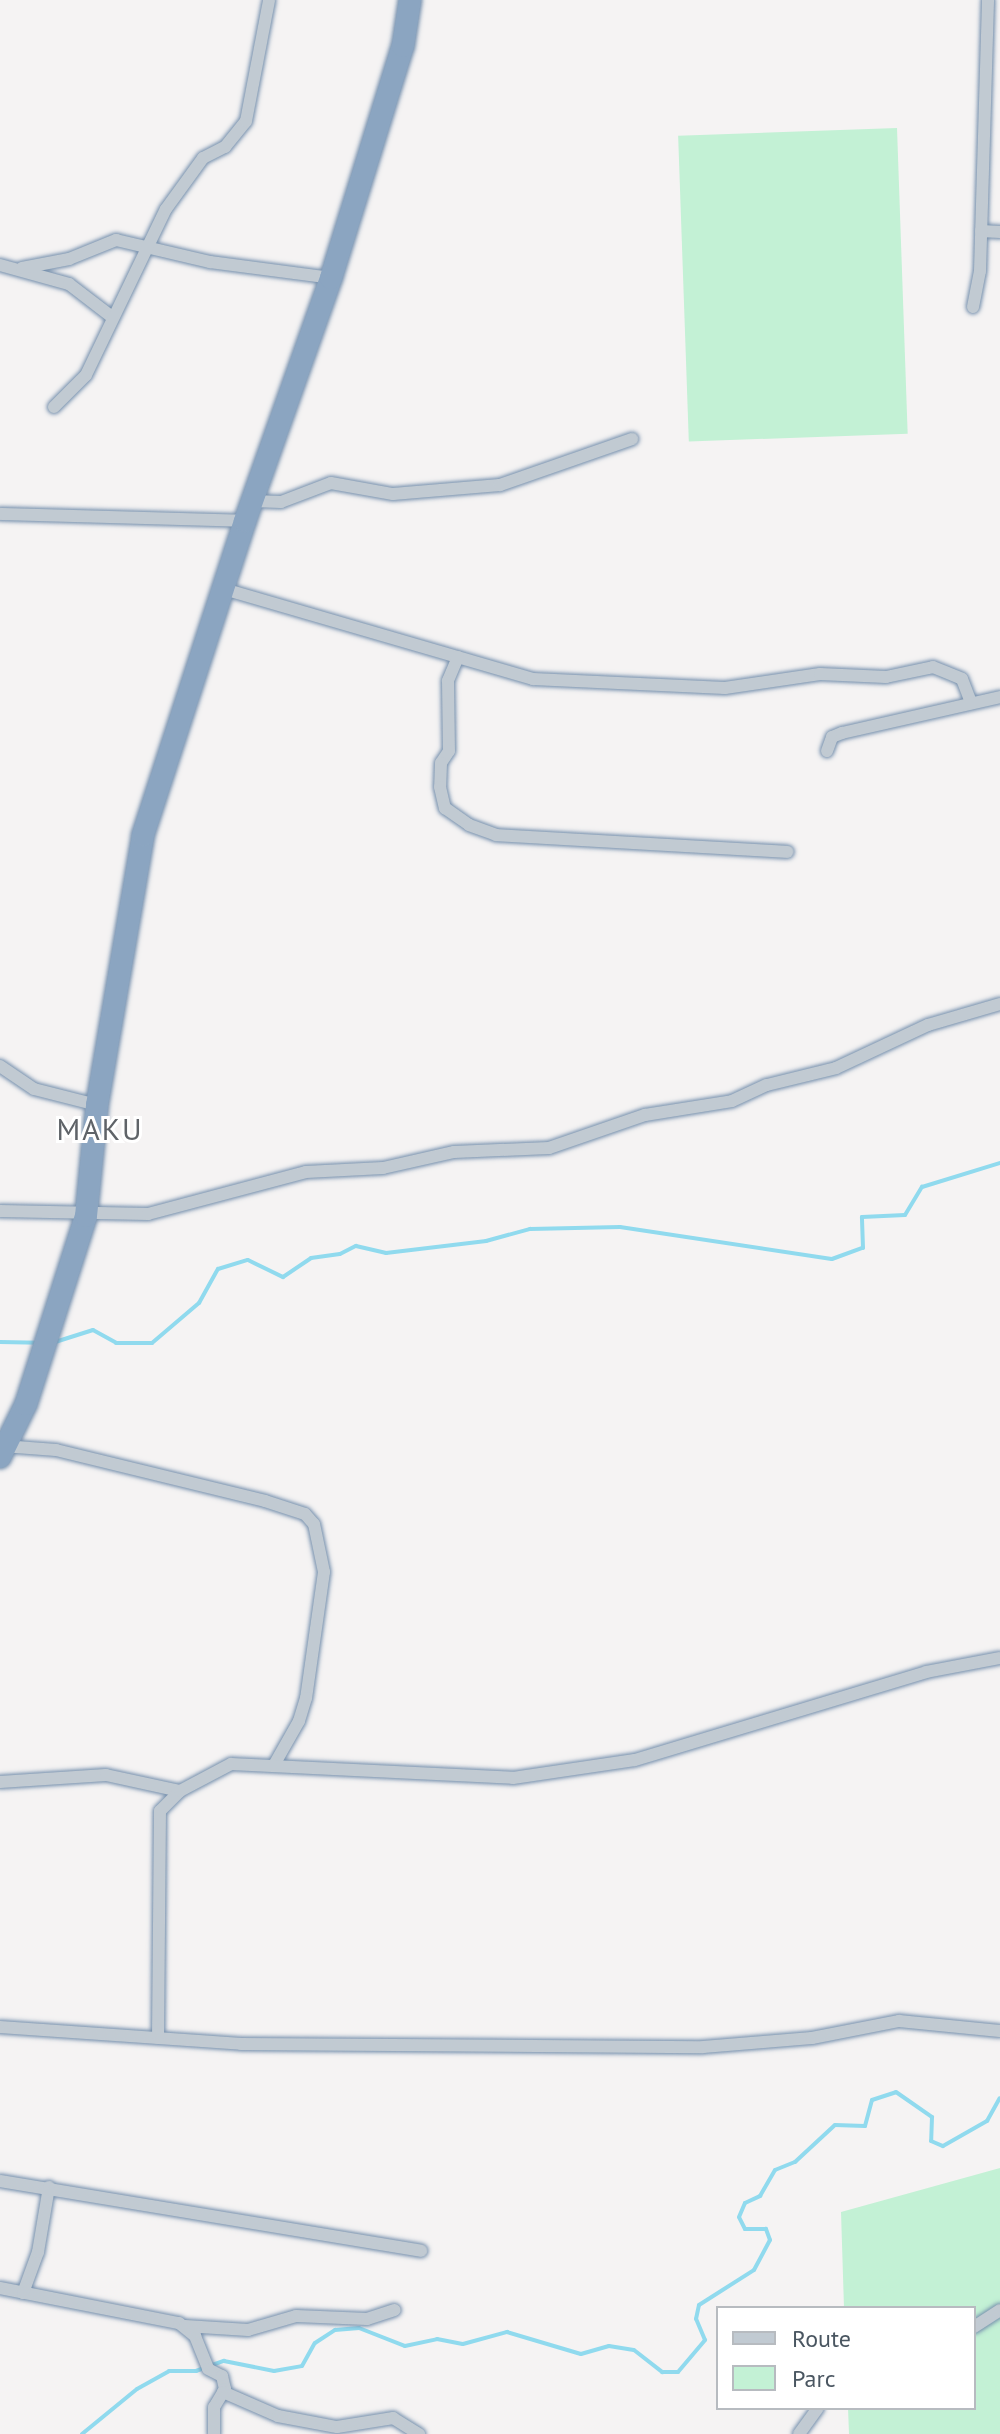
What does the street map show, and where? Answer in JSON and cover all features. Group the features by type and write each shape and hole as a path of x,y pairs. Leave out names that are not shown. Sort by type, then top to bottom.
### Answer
{"highway":[{"path":"2,1450 46,1343 86,1216 97,1105 143,835 227,590 248,511 331,278 403,46 410,0"}],"street":[{"path":"54,407 86,375 166,209 203,158 225,147 246,121 269,0"},
{"path":"973,307 994,78 988,0"},
{"path":"981,231 1000,232"},
{"path":"22,268 69,259 116,240 210,262 331,278"},
{"path":"0,265 22,268 69,284 112,317"},
{"path":"0,514 248,511 331,483 393,494 500,485 632,439"},
{"path":"227,590 533,679 714,688 820,674 886,677 933,667 962,679 971,703"},
{"path":"458,657 448,681 450,738 440,787 445,808 469,825 496,835 788,852"},
{"path":"827,751 832,737 842,733 1000,697"},
{"path":"0,1211 86,1216 148,1214 306,1172 383,1168 454,1152 549,1148 645,1115 732,1101 767,1085 836,1068 928,1025 1000,1004"},
{"path":"0,1066 34,1089 97,1105"},
{"path":"2,1450 56,1450 265,1501 305,1514 314,1524 324,1572 306,1698 299,1721 274,1765"},
{"path":"158,2038 160,1811 180,1791 231,1764 513,1778 635,1760 926,1672 1000,1658"},
{"path":"0,1782 106,1775 180,1791"},
{"path":"0,2027 241,2044 703,2047 812,2038 899,2021 1000,2031"},
{"path":"0,2181 421,2251"},
{"path":"23,2293 38,2252 49,2187"},
{"path":"0,2288 153,2314 185,2326 248,2330 296,2316 367,2319 395,2310"},
{"path":"976,2326 1000,2310"},
{"path":"185,2326 208,2369 222,2376 223,2392 214,2407 214,2434"},
{"path":"223,2392 278,2416 337,2427 393,2418 419,2434"},
{"path":"799,2434 817,2410"}],"green space":[{"path":"897,128 908,434 689,441 678,136"},
{"path":"1000,2168 1000,2434 849,2434 848,2410 976,2410 976,2306 844,2306 841,2212"}],"waterway":[{"path":"52,1343 93,1330 116,1343 152,1343 199,1303 218,1269 248,1260 283,1277 311,1258 340,1254 356,1246 386,1253 486,1241 530,1229 620,1227 832,1259 863,1248 862,1217 905,1215 922,1187 1000,1163"},
{"path":"0,1342 39,1343"},
{"path":"82,2434 137,2389 169,2371 196,2371 224,2361 274,2371 302,2366 315,2343 335,2330 359,2328 405,2346 437,2339 463,2344 507,2332 581,2354 609,2346 634,2350 662,2372 678,2372 705,2340 696,2319 699,2305 754,2270 770,2240 766,2229 745,2229 739,2217 745,2203 760,2196 775,2170 795,2162 835,2125 865,2126 872,2100 896,2092 932,2117 931,2141 943,2146 987,2121 1000,2098"}],"district":[{"name":"MAKU","path":"100,1129"}]}
